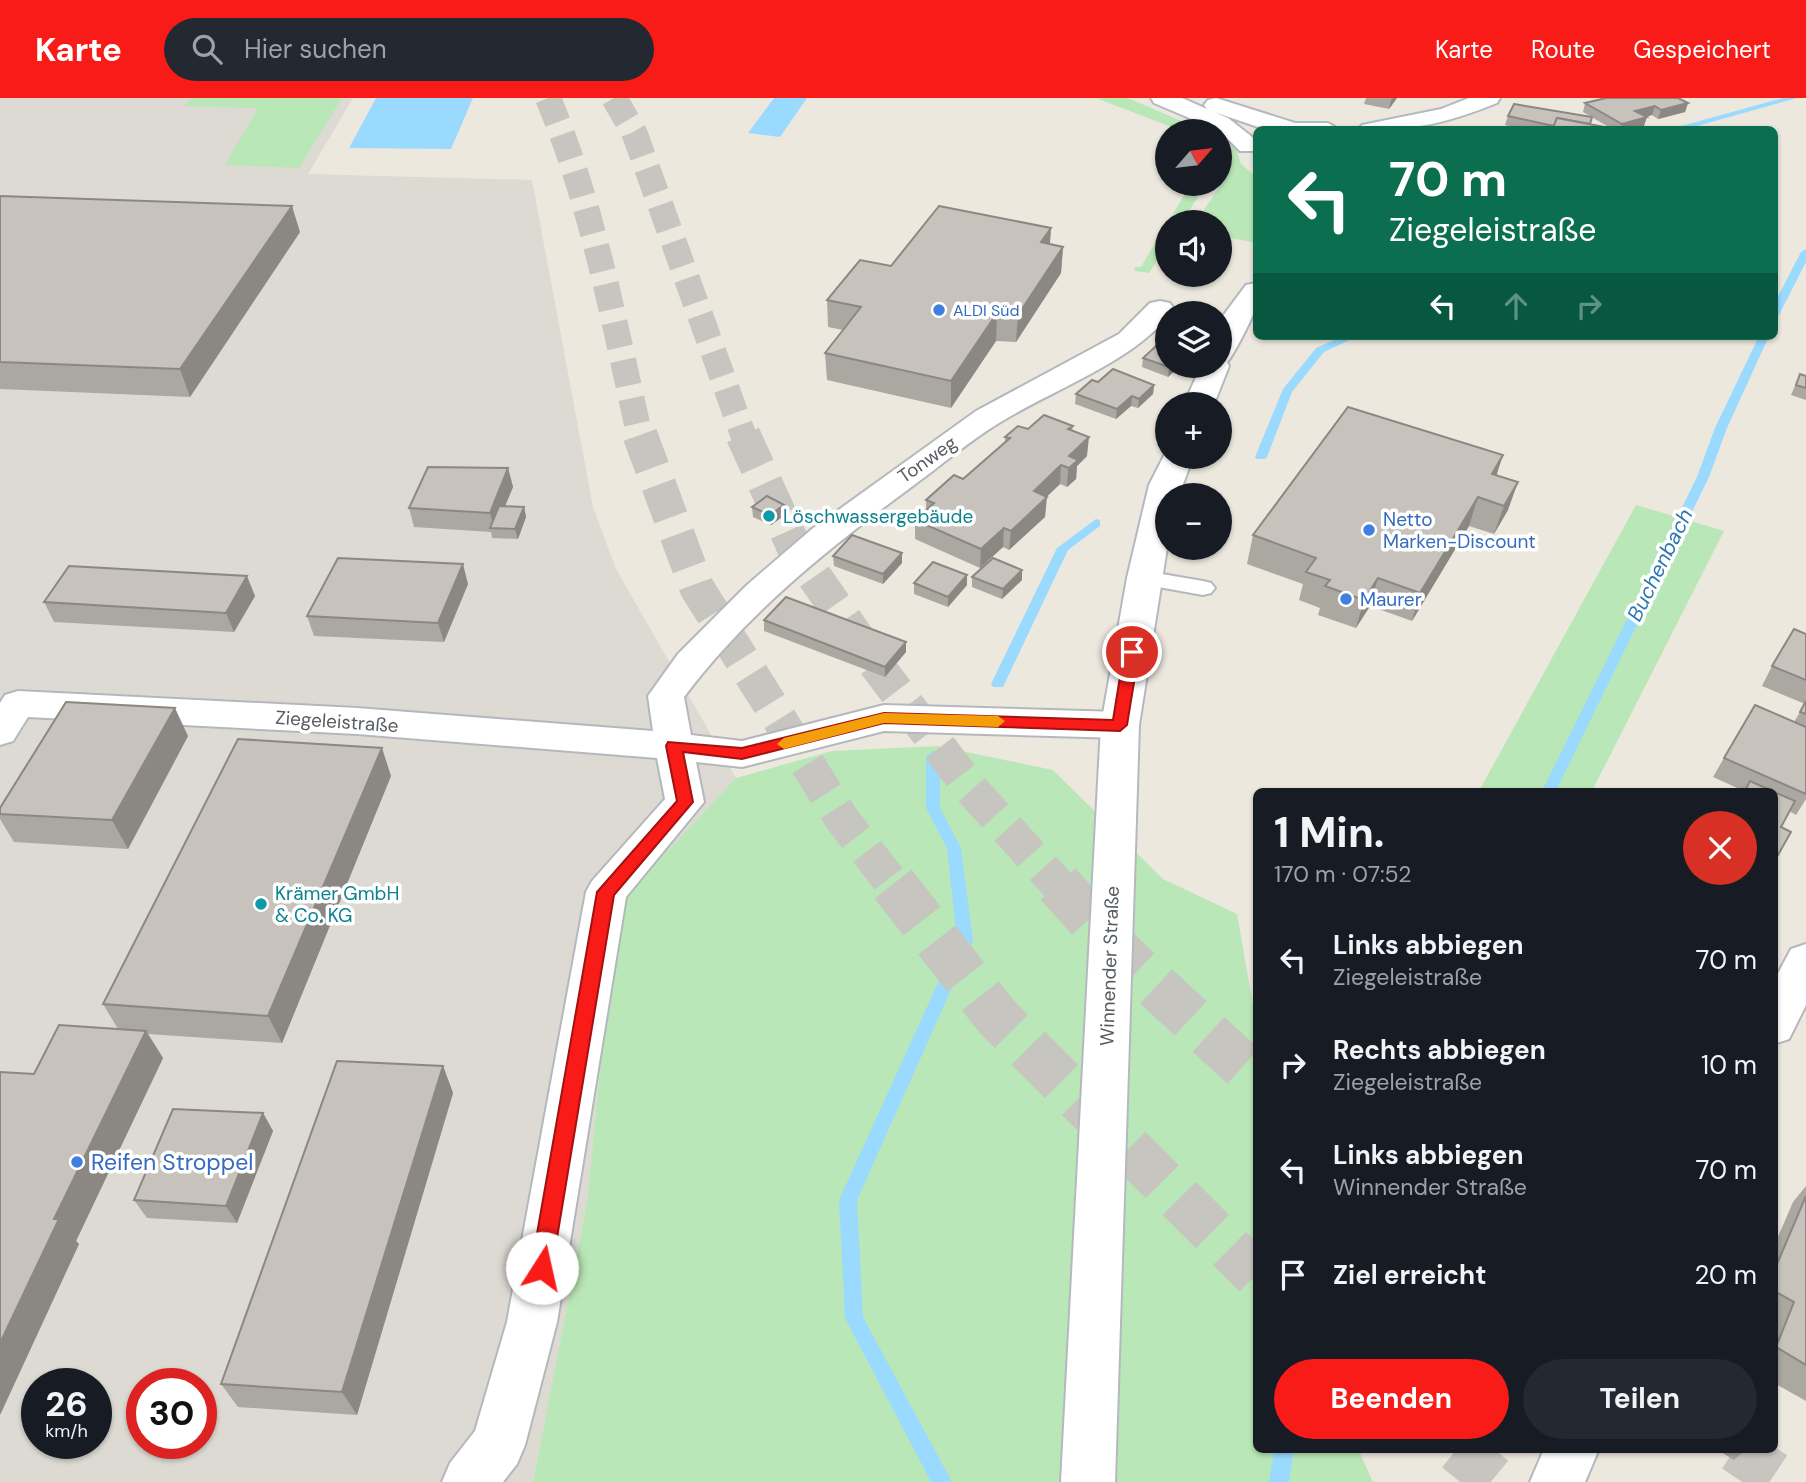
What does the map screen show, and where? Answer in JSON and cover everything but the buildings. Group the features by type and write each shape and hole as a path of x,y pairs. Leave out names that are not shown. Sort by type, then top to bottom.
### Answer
{"street":[{"path":"1162,98 1220,122 1253,149"},
{"path":"1196,98 1275,126"},
{"path":"1391,126 1447,115 1489,98"},
{"path":"1431,126 1447,115"},
{"path":"1232,324 1253,295"},
{"name":"Tonweg","path":"674,746 666,696 691,663 758,593 824,536 908,472 988,417 1129,340 1155,314"},
{"name":"Winnender Straße","path":"1088,1482 1120,725 1144,578 1165,485 1172,469"},
{"name":"Ziegeleistraße","path":"6,713 356,721 674,746 742,754 884,718 1120,725"},
{"path":"469,1482 498,1444 533,1322 606,892 685,802 674,746"},
{"path":"1778,1018 1806,961"},
{"path":"1557,1482 1570,1453"}],"lane":[{"path":"1144,578 1203,588"}],"shaded area":[{"path":"0,98 353,98 308,174 532,180 593,507 616,569 736,778 624,898 601,1060 587,1202 533,1482 0,1482"}],"green space":[{"path":"191,98 342,98 299,168 225,165 258,108 184,106"},
{"path":"1096,98 1128,98 1176,119 1155,121"},
{"path":"1232,142 1241,164 1253,174 1253,242 1232,238 1232,210 1204,210 1214,196 1232,196"},
{"path":"1184,196 1198,196 1190,210 1175,210"},
{"path":"1155,243 1155,264 1149,273 1135,271 1134,267 1141,267"},
{"path":"1636,505 1724,531 1594,788 1481,788"},
{"path":"938,746 1053,770 1163,879 1237,914 1253,1005 1253,1453 1360,1453 1373,1482 533,1482 587,1202 601,1060 624,897 736,778 832,751"}],"water":[{"path":"376,98 473,98 451,149 349,148"},
{"path":"774,98 807,98 780,137 748,133"}],"waterway":[{"path":"1686,126 1793,98"},
{"name":"Buchenbach","path":"1778,307 1806,252"},
{"path":"1261,457 1287,391 1320,350 1344,340"},
{"name":"Buchenbach","path":"1550,788 1703,477 1721,428 1762,340"},
{"path":"998,684 1063,548 1096,523"},
{"path":"933,756 933,808 954,848 965,941 848,1200 854,1318 942,1482"},
{"name":"Buchenbach","path":"1279,1482 1283,1453"}],"tunnel":[{"path":"548,98 578,180 590,223 640,437"},
{"path":"614,98 634,132 744,437"},
{"path":"640,435 697,588 842,819 894,886"},
{"path":"743,435 794,547 871,658 971,789 1059,886"},
{"path":"893,884 997,1017 1253,1272"},
{"path":"1058,884 1124,957 1253,1075"},
{"path":"1462,1453 1497,1482"},
{"path":"1741,1453 1785,1482"}],"slow traffic":[{"path":"784,744 884,718 932,717 998,721"}],"place":[{"name":"ALDI Süd","path":"939,310"},
{"name":"Löschwassergebäude","path":"769,516"},
{"name":"Netto Marken-Discount","path":"1369,530"},
{"name":"Maurer","path":"1346,599"},
{"name":"Krämer GmbH & Co. KG","path":"261,904"},
{"name":"Reifen Stroppel","path":"77,1162"}],"route":[{"path":"542,1268 606,892 685,802 674,746 742,754 884,718 932,717 1120,725 1132,652"}]}
